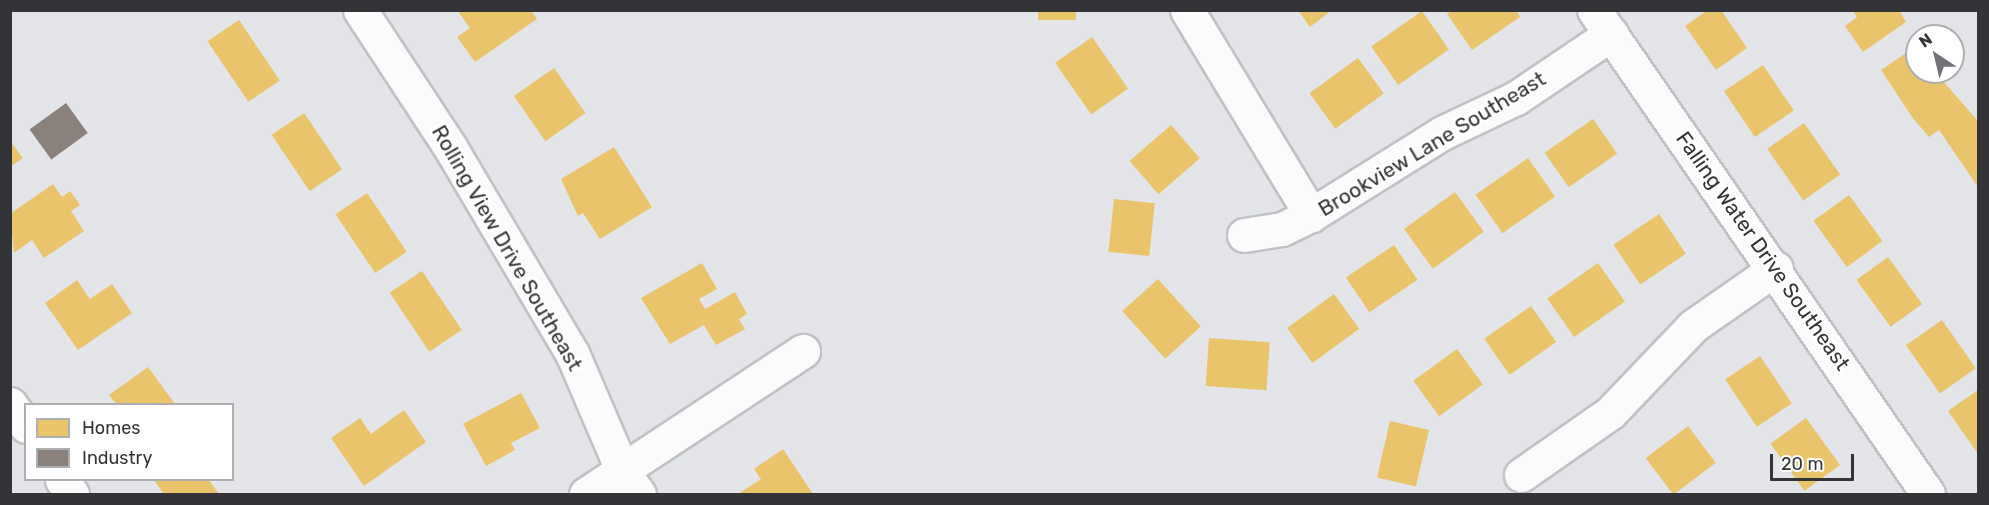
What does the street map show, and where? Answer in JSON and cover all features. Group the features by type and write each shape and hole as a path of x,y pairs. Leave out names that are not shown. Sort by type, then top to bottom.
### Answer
{"street":[{"name":"Rolling View Drive Southeast","path":"360,10 450,147 572,353 631,483"},
{"path":"1188,10 1311,215"},
{"name":"Brookview Lane Southeast","path":"1244,235 1282,229 1311,215 1442,133 1516,98 1603,22"},
{"name":"Falling Water Drive Southeast","path":"1603,22 1776,268 1928,495"},
{"path":"1521,475 1610,413 1693,326 1776,268"},
{"path":"586,495 631,483 803,351"},
{"path":"10,404 24,423"},
{"path":"63,481 72,495"}],"building: Homes":[{"path":"457,10 531,10 537,19 475,62 457,37 470,28"},
{"path":"1038,10 1076,10 1076,20 1038,20"},
{"path":"1298,10 1332,10 1310,27"},
{"path":"1453,10 1516,10 1520,17 1472,50 1447,14"},
{"path":"1708,10 1721,10 1747,48 1716,70 1685,26"},
{"path":"1852,10 1899,10 1906,22 1863,52 1845,26 1857,17"},
{"path":"1422,11 1449,50 1398,85 1371,47"},
{"path":"239,20 280,81 248,102 207,41"},
{"path":"1092,37 1128,89 1091,114 1055,63"},
{"path":"1905,54 1905,84 1946,84 1978,121 1978,187 1939,130 1929,137 1912,117 1881,70"},
{"path":"1358,58 1384,94 1335,129 1309,93"},
{"path":"1763,65 1794,111 1755,137 1724,91"},
{"path":"554,68 586,113 545,141 514,96"},
{"path":"304,113 342,169 310,191 272,135"},
{"path":"1593,119 1617,153 1569,187 1545,153"},
{"path":"1804,123 1840,175 1803,200 1767,149"},
{"path":"1171,125 1200,158 1158,194 1129,161"},
{"path":"10,141 23,158 10,167"},
{"path":"614,147 652,207 600,239 583,213 578,216 561,179"},
{"path":"1528,158 1555,197 1503,233 1476,195"},
{"path":"53,184 62,197 70,191 80,205 71,211 84,231 44,258 32,240 14,253 10,214"},
{"path":"1455,192 1484,232 1433,269 1404,229"},
{"path":"367,193 407,252 375,273 335,214"},
{"path":"1849,195 1883,241 1847,267 1813,221"},
{"path":"1114,199 1155,203 1149,256 1108,252"},
{"path":"1659,214 1686,254 1640,285 1613,245"},
{"path":"1394,245 1417,280 1369,312 1346,277"},
{"path":"1888,257 1922,304 1891,327 1856,280"},
{"path":"702,263 717,289 699,299 705,309 735,292 747,314 739,319 745,329 716,345 704,325 670,344 641,298"},
{"path":"1598,263 1625,302 1574,337 1547,299"},
{"path":"422,271 462,330 429,352 390,293"},
{"path":"1158,279 1201,327 1165,359 1122,311"},
{"path":"77,280 90,299 112,284 132,313 78,350 45,303"},
{"path":"1334,294 1359,329 1312,363 1287,328"},
{"path":"1531,306 1556,342 1510,375 1484,339"},
{"path":"1942,320 1976,368 1940,394 1906,345"},
{"path":"1209,338 1270,342 1267,390 1206,386"},
{"path":"1457,349 1483,385 1439,416 1413,381"},
{"path":"1760,356 1792,403 1757,427 1725,379"},
{"path":"148,367 174,403 115,403 109,395"},
{"path":"1978,390 1978,454 1948,411"},
{"path":"521,393 540,428 511,443 515,450 486,466 463,424"},
{"path":"404,410 426,442 364,486 331,438 360,418 371,434"},
{"path":"1806,418 1840,465 1804,491 1770,444"},
{"path":"1390,421 1429,430 1416,487 1377,478"},
{"path":"1688,426 1716,463 1673,494 1646,458"},
{"path":"783,449 813,494 738,494 761,479 754,469"},
{"path":"155,481 210,481 219,494 164,494"}],"building: Industry":[{"path":"66,103 88,133 51,159 30,129"}]}
